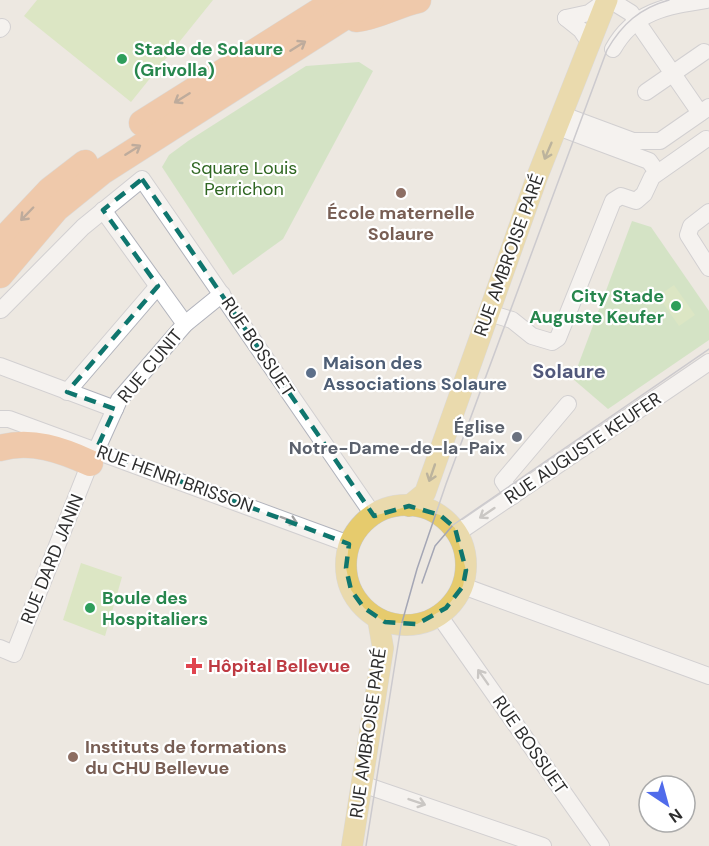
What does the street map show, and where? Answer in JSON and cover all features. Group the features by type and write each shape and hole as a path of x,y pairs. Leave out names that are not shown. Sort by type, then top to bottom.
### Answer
{"highway":[{"path":"0,243 50,190 112,142 339,10 371,0"},
{"path":"0,274 33,234 86,184 339,10 368,18 396,5 417,0"},
{"path":"0,448 12,444 40,445 93,457"}],"main road":[{"name":"RUE AMBROISE PARÉ","path":"409,506 425,493 560,121 608,0"},
{"path":"409,506 440,515 456,528 467,560 463,586 456,597 438,614 408,626 400,626 378,619 364,608 351,590 346,568 349,544 357,532 374,516 385,510 409,506"},
{"name":"RUE AMBROISE PARÉ","path":"352,846 382,648 378,619"}],"street":[{"path":"560,121 633,141 660,141 705,110 673,73 625,7 608,0 589,13 566,18 581,30 591,45"},
{"path":"613,49 623,33 636,21 667,6 706,0"},
{"path":"646,92 704,52"},
{"path":"560,121 649,161 657,172"},
{"path":"489,313 512,320 536,338 548,342 558,339 610,204 621,196 636,201 642,197 657,172 706,139"},
{"name":"RUE BOSSUET","path":"103,210 142,179 374,516"},
{"path":"1,310 83,227 103,210 185,324"},
{"path":"709,213 691,226 688,236 709,268"},
{"path":"67,392 158,286"},
{"name":"RUE CUNIT","path":"93,457 119,400 185,324 222,294"},
{"name":"RUE AUGUSTE KEUFER","path":"456,528 465,528 709,362"},
{"path":"0,366 115,409"},
{"path":"513,496 503,481 568,404"},
{"name":"RUE HENRI BRISSON","path":"0,419 9,419 93,457 349,544"},
{"name":"RUE DARD JANIN","path":"0,648 14,654 93,457"},
{"path":"463,586 709,676"},
{"name":"RUE BOSSUET","path":"438,614 601,846"},
{"path":"362,784 543,846"}],"highlighted area":[{"path":"142,179 374,516 409,506 440,515 455,528 466,570 463,586 446,608 417,624 385,622 364,608 351,590 346,568 349,544 96,450 115,409 67,392 158,286 103,210"}],"green space":[{"name":"Stade de Solaure (Grivolla)","path":"37,0 213,0 131,102 24,16"},
{"name":"Square Louis Perrichon","path":"359,62 373,71 283,239 233,275 162,167 169,155 306,66"},
{"path":"632,221 651,227 709,311 709,340 608,409 573,379"},
{"name":"City Stade Auguste Keufer","path":"674,285 695,315 679,326 658,296"},
{"name":"Boule des Hospitaliers","path":"81,563 122,577 105,636 63,620"}],"tram line":[{"path":"366,846 401,626 417,569 446,484 607,50 619,32 633,18 669,0"},
{"path":"422,583 435,546 453,525 709,349"}],"place":[{"name":"Stade de Solaure (Grivolla)","path":"122,59"},
{"name":"École maternelle Solaure","path":"401,193"},
{"name":"City Stade Auguste Keufer","path":"676,306"},
{"name":"Maison des Associations Solaure","path":"311,373"},
{"name":"Église Notre-Dame-de-la-Paix","path":"517,437"},
{"name":"Boule des Hospitaliers","path":"90,608"},
{"name":"Hôpital Bellevue","path":"194,666"},
{"name":"Instituts de formations du CHU Bellevue","path":"73,757"}],"district":[{"name":"Solaure","path":"569,371"}]}
